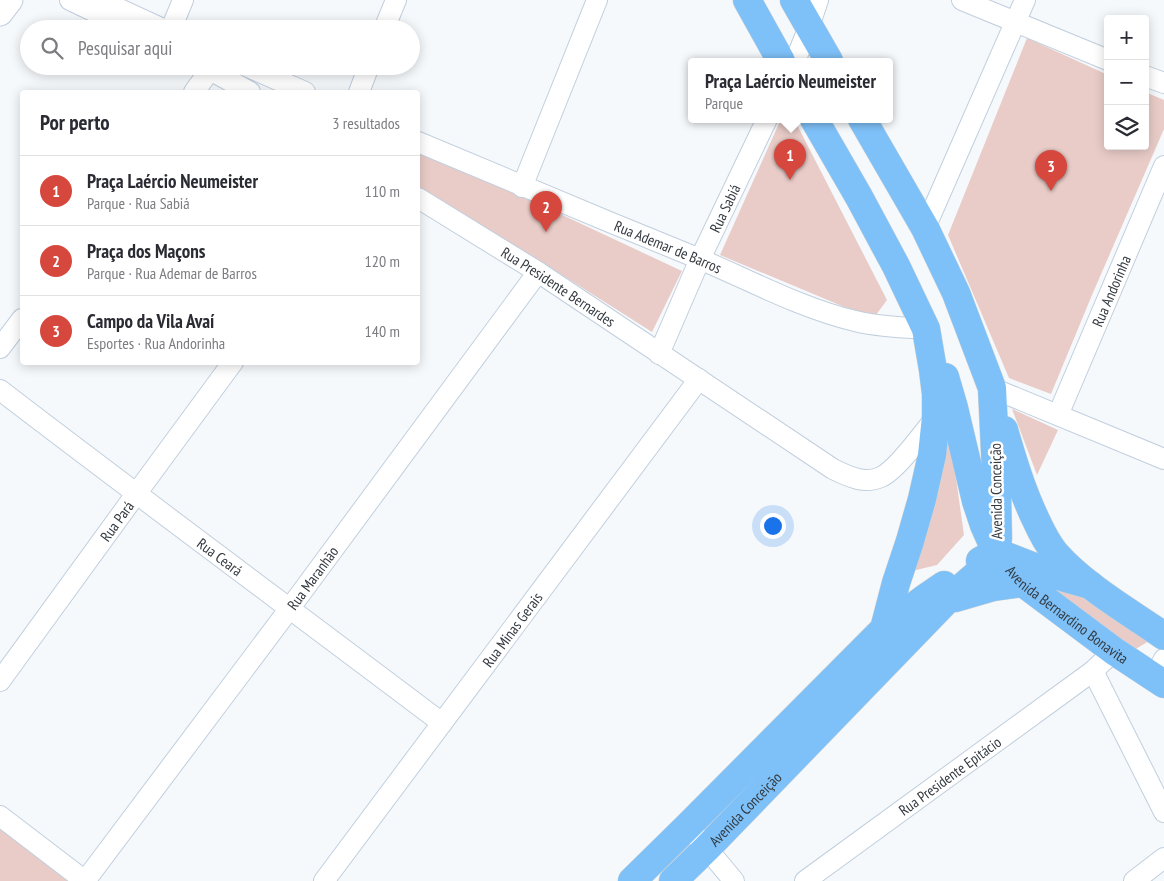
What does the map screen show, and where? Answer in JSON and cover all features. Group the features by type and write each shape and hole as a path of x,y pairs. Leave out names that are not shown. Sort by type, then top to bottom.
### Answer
{"main road":[{"path":"747,0 779,58"},
{"path":"794,0 827,58"},
{"path":"816,123 859,196 896,266 926,329 936,394 936,417 932,455 922,499 884,629"},
{"name":"Avenida Conceição","path":"673,881 946,601 984,568 996,552 998,538 997,494 992,388 956,294 925,228 864,123"},
{"name":"Avenida Bernardino Bonavita","path":"926,329 943,372 954,408 976,501 996,552 1023,583 1114,651 1161,674"},
{"path":"992,388 1012,458 1030,507 1054,552 1090,585 1164,636"},
{"path":"996,552 1058,576 1090,585"},
{"name":"Avenida Conceição","path":"632,881 884,629 925,598 982,559 996,552"},
{"path":"946,601 993,587 1023,583"}],"street":[{"path":"0,13 10,0"},
{"path":"70,0 111,20"},
{"path":"100,0 143,20"},
{"path":"175,20 183,0"},
{"path":"388,20 396,0"},
{"path":"522,187 597,0"},
{"path":"796,58 818,0"},
{"path":"962,0 1104,58"},
{"path":"925,228 1025,0"},
{"path":"195,90 205,75"},
{"path":"221,75 247,90"},
{"path":"266,75 300,90"},
{"path":"360,90 366,75"},
{"path":"1149,77 1164,83"},
{"name":"Rua Sabiá","path":"659,354 700,259 765,123"},
{"name":"Rua Ademar de Barros","path":"420,143 522,187 700,259 780,295 830,314 883,326 926,329"},
{"name":"Rua Andorinha","path":"1058,415 1164,166"},
{"name":"Rua Presidente Bernardes","path":"420,199 538,272 833,469 858,479 876,479 883,476 903,458 936,417"},
{"name":"Rua Maranhão","path":"85,881 290,608 538,272"},
{"path":"0,348 20,322"},
{"name":"Rua Pará","path":"0,681 231,365"},
{"name":"Rua Minas Gerais","path":"324,881 699,379"},
{"path":"992,388 1164,459"},
{"name":"Rua Ceará","path":"0,390 442,723"},
{"name":"Rua Presidente Epitácio","path":"805,881 1093,671 1114,651"},
{"path":"1093,671 1164,812"},
{"path":"0,816 85,881"},
{"path":"688,826 734,881"},
{"path":"1134,881 1164,858"}],"shaded area":[{"path":"1027,38 1104,73 1104,150 1149,150 1149,94 1164,100 1164,129 1051,394 1009,378 948,235"},
{"path":"779,123 796,123 887,300 873,319 720,255"},
{"path":"420,151 682,271 652,332 551,268 420,192"},
{"path":"1012,409 1058,430 1037,475"},
{"path":"945,428 951,443 964,535 937,565 908,572"},
{"path":"1063,585 1149,641 1134,650 1054,594"},
{"path":"0,822 79,881 0,881"}],"place":[{"name":"Praça Laércio Neumeister","path":"790,180"},
{"name":"Campo da Vila Avaí","path":"1051,191"},
{"name":"Praça dos Maçons","path":"546,232"}]}
